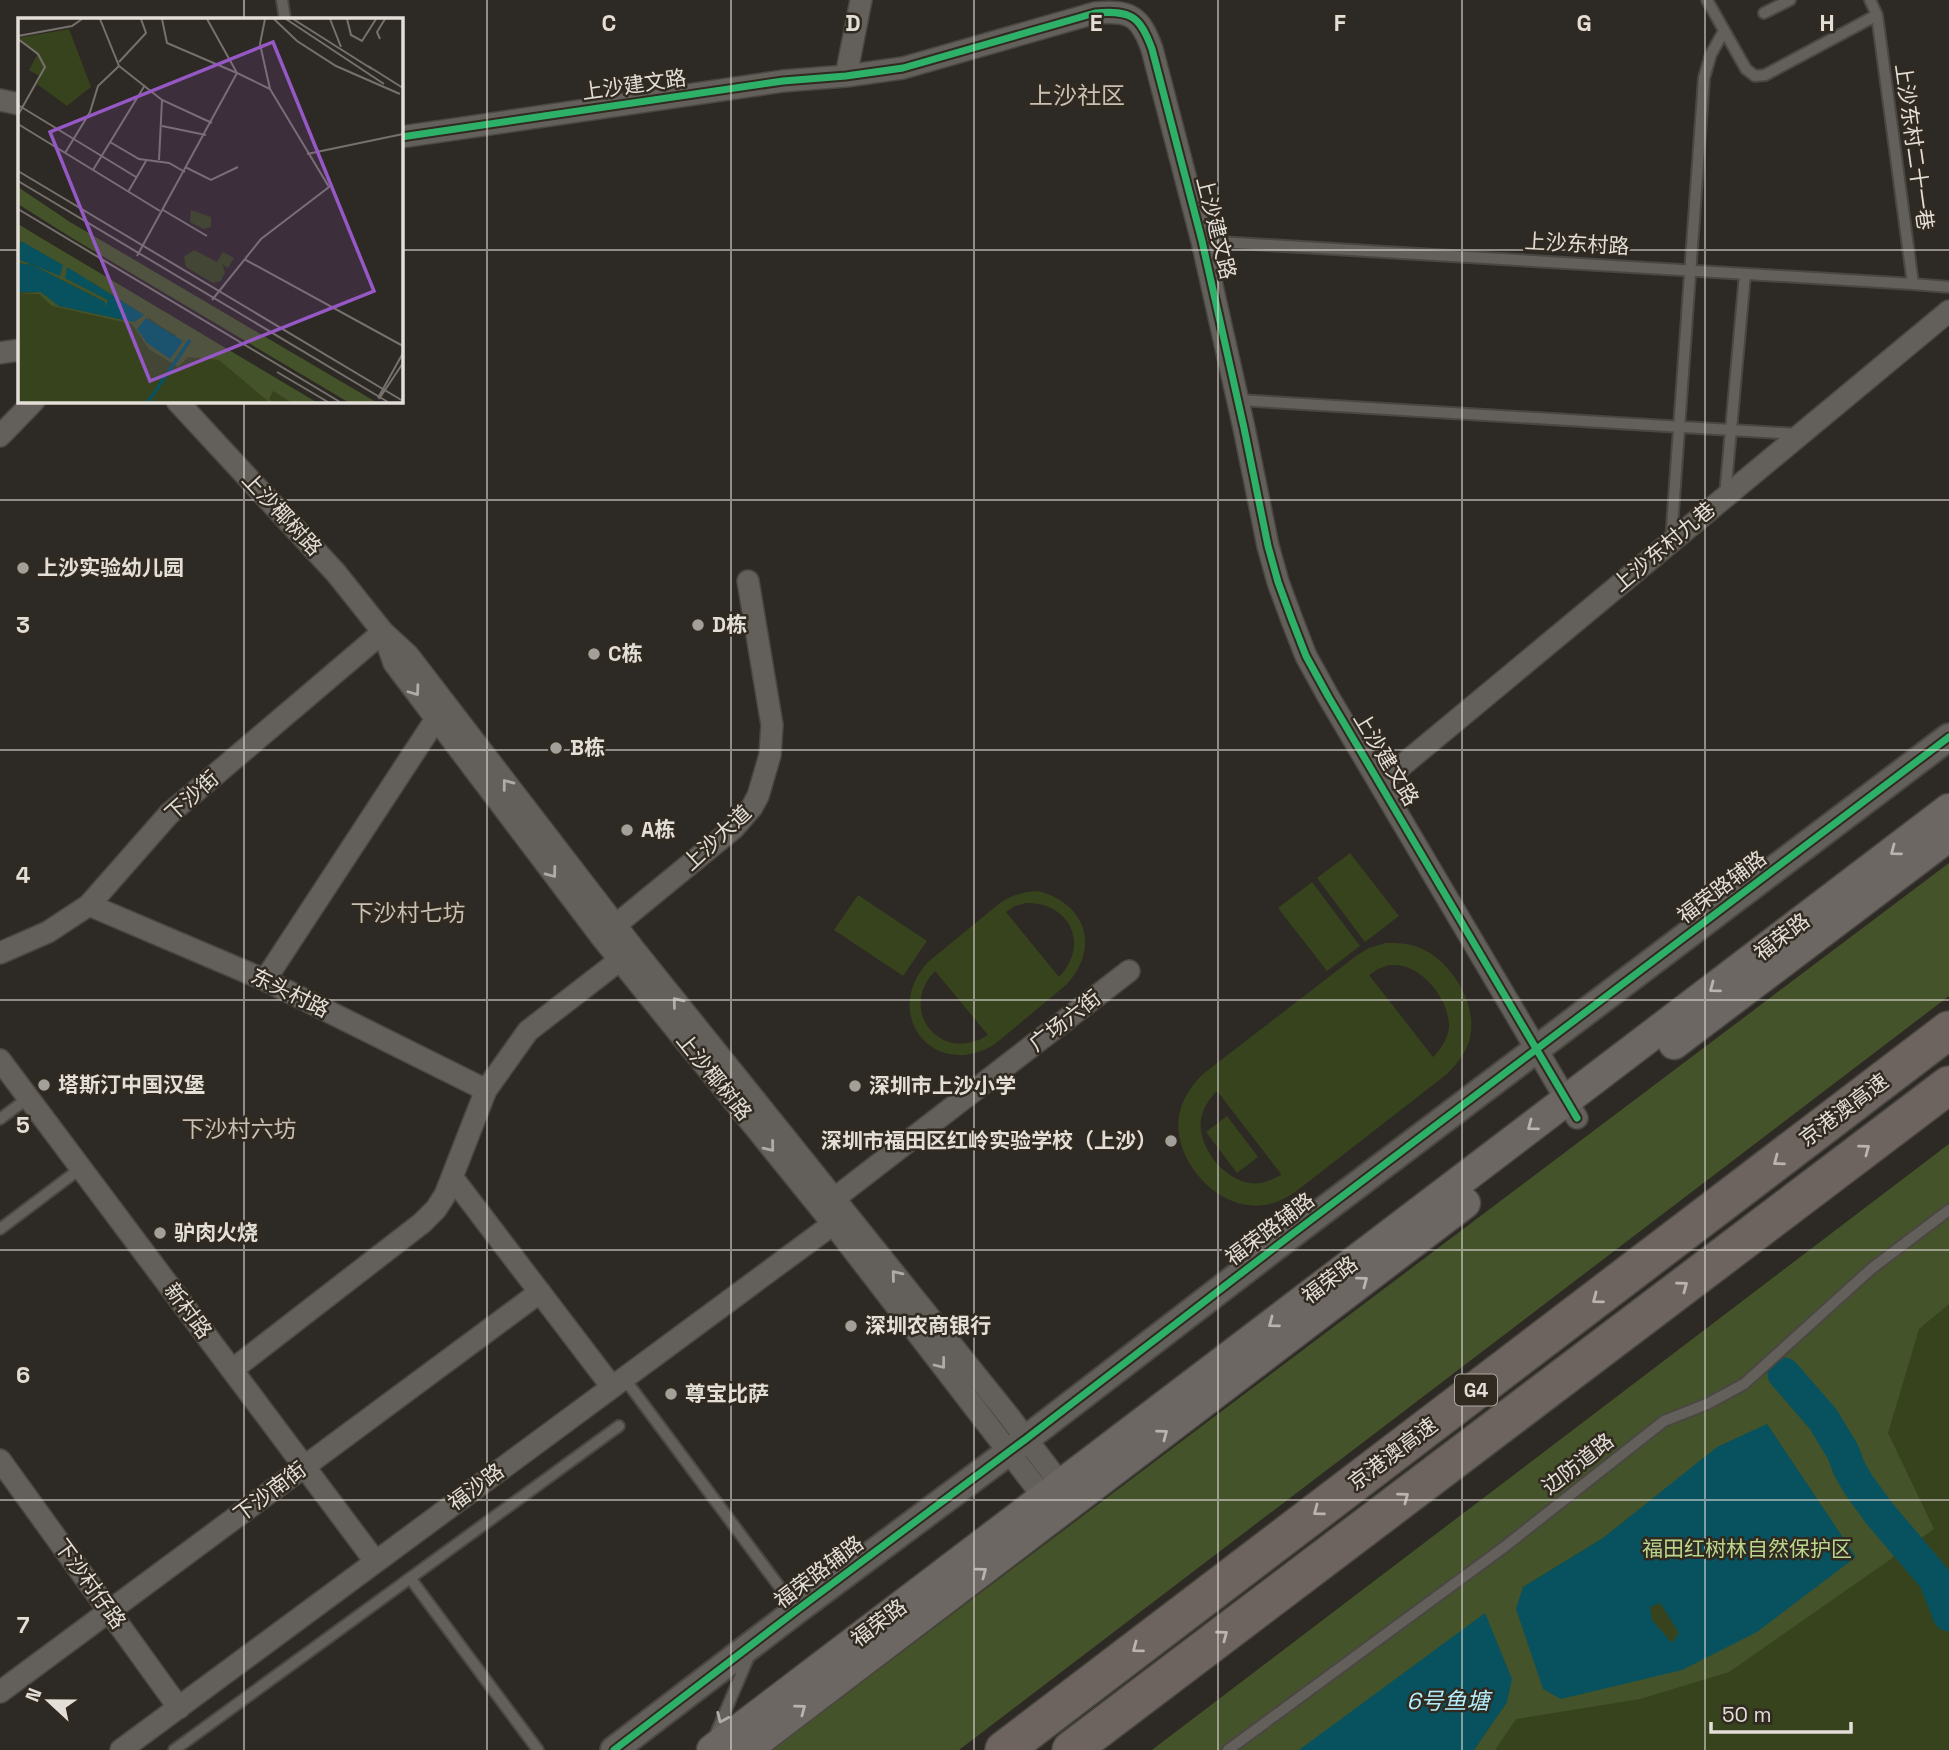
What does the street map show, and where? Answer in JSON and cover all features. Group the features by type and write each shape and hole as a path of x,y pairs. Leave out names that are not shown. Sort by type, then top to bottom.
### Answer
{"highway":[{"name":"京港澳高速","path":"1004,1750 1949,1030"},
{"name":"京港澳高速","path":"1071,1750 1949,1085"}],"main road":[{"name":"福荣路","path":"746,1750 1059,1500 1572,1109 1949,809"},
{"name":"福荣路","path":"1572,1109 1949,836"},
{"name":"福荣路","path":"709,1750 1059,1500"}],"street":[{"path":"846,76 861,0"},
{"name":"上沙建文路","path":"402,137 783,81 903,68 1114,6 1137,20 1148,37 1202,241 1268,545 1292,620 1323,686 1572,1109"},
{"path":"0,100 18,104"},
{"name":"上沙东村九巷","path":"1381,783 1949,311"},
{"path":"0,353 18,350"},
{"path":"0,436 33,402"},
{"name":"上沙椰树路","path":"178,402 337,573 383,632 394,663 442,712 833,1224 1018,1445"},
{"name":"上沙大道","path":"609,932 734,828 758,796 771,755 772,725 748,581"},
{"name":"下沙街","path":"0,953 48,932 89,905 169,814 383,632"},
{"path":"265,980 442,712"},
{"name":"福荣路辅路","path":"614,1750 1949,737"},
{"name":"东头村路","path":"89,905 265,980 486,1090"},
{"path":"232,1370 422,1223 436,1209 445,1195 486,1090 534,1024 627,955"},
{"name":"上沙椰树路","path":"627,955 835,1198 1059,1500"},
{"name":"广场六街","path":"835,1198 1129,971"},
{"name":"新村路","path":"0,1060 375,1561"},
{"path":"452,1177 540,1292 618,1383"},
{"name":"福沙路","path":"121,1750 833,1224"},
{"name":"下沙南街","path":"0,1692 540,1292"},
{"name":"下沙村仔路","path":"0,1460 179,1708"}],"lane":[{"path":"282,0 285,18"},
{"path":"1707,0 1746,69 1755,76 1765,75 1877,15"},
{"path":"1764,13 1790,0"},
{"name":"上沙东村二十一巷","path":"1870,0 1877,15 1913,284"},
{"path":"1671,541 1704,78 1711,54 1724,31"},
{"name":"上沙东村路","path":"1202,241 1949,287"},
{"path":"1725,496 1745,274"},
{"path":"1238,401 1800,434"},
{"path":"0,1119 29,1098"},
{"path":"0,1229 81,1168"},
{"name":"边防道路","path":"1228,1750 1503,1548 1664,1421 1707,1404 1744,1384 1871,1269 1949,1210"},
{"path":"618,1383 797,1610"},
{"path":"174,1750 619,1426"},
{"path":"410,1578 538,1750"},
{"path":"709,1750 757,1642"}],"green space":[{"path":"1350,853 1399,916 1365,942 1317,878"},
{"path":"1949,863 1949,996 959,1750 772,1750"},
{"path":"1312,882 1360,946 1327,971 1278,908"},
{"path":"1038,891 1054,897 1077,916 1085,942 1077,971 1066,985 995,1044 973,1054 952,1055 934,1048 921,1037 912,1021 910,1002 915,982 928,962 1000,903 1013,896","holes":["1026,903 1054,910 1071,928 1073,952 1059,977 1006,912","935,971 988,1035 971,1042 955,1043 941,1038 930,1029 923,1016 921,1002 924,986"]},
{"path":"858,895 927,941 903,976 834,930"},
{"path":"1386,943 1414,946 1429,953 1449,970 1469,1006 1471,1032 1463,1055 1447,1074 1287,1197 1268,1204 1247,1205 1215,1192 1202,1180 1183,1149 1179,1116 1188,1093 1203,1074 1369,948","holes":["1389,965 1406,967 1418,973 1426,979 1443,1002 1449,1028 1443,1044 1433,1057 1369,975","1217,1091 1281,1174 1281,1175 1262,1183 1250,1183 1230,1175 1214,1160 1203,1140 1201,1119 1203,1111"]},
{"path":"1227,1116 1258,1157 1237,1173 1206,1132"},
{"name":"福田红树林自然保护区","path":"1949,1144 1949,1750 1152,1750"},
{"path":"1949,1144 1949,1304 1919,1329 1888,1433 1934,1529 1729,1672 1640,1699 1516,1719 1495,1750 1474,1750 1507,1702 1316,1738 1299,1750 1152,1750","holes":["1767,1424 1855,1557 1561,1699 1523,1587 1603,1538 1653,1500"]}],"water":[{"path":"1767,1424 1856,1557 1757,1632 1682,1670 1561,1699 1543,1689 1516,1609 1523,1587 1603,1538 1717,1447","holes":["1660,1603 1679,1633 1672,1643 1652,1620 1650,1607"]},
{"name":"6号鱼塘","path":"1485,1613 1512,1679 1507,1702 1474,1750 1299,1750"}],"waterway":[{"path":"1784,1374 1823,1419 1858,1484 1879,1513 1935,1579 1949,1615"}],"cycle path":[{"path":"402,137 783,81 903,68 1095,13 1126,14 1138,22 1152,49 1202,241 1268,546 1278,582 1306,656 1577,1118"},
{"path":"614,1750 1949,737"}],"place":[{"name":"上沙实验幼儿园","path":"23,568"},
{"name":"D栋","path":"698,625"},
{"name":"C栋","path":"594,654"},
{"name":"B栋","path":"556,748"},
{"name":"A栋","path":"627,830"},
{"name":"塔斯汀中国汉堡","path":"44,1085"},
{"name":"深圳市上沙小学","path":"855,1086"},
{"name":"深圳市福田区红岭实验学校（上沙）","path":"1171,1141"},
{"name":"驴肉火烧","path":"160,1233"},
{"name":"深圳农商银行","path":"851,1326"},
{"name":"尊宝比萨","path":"671,1394"}],"district":[{"name":"上沙社区","path":"1077,96"},
{"name":"下沙村七坊","path":"408,913"},
{"name":"下沙村六坊","path":"239,1129"}]}
